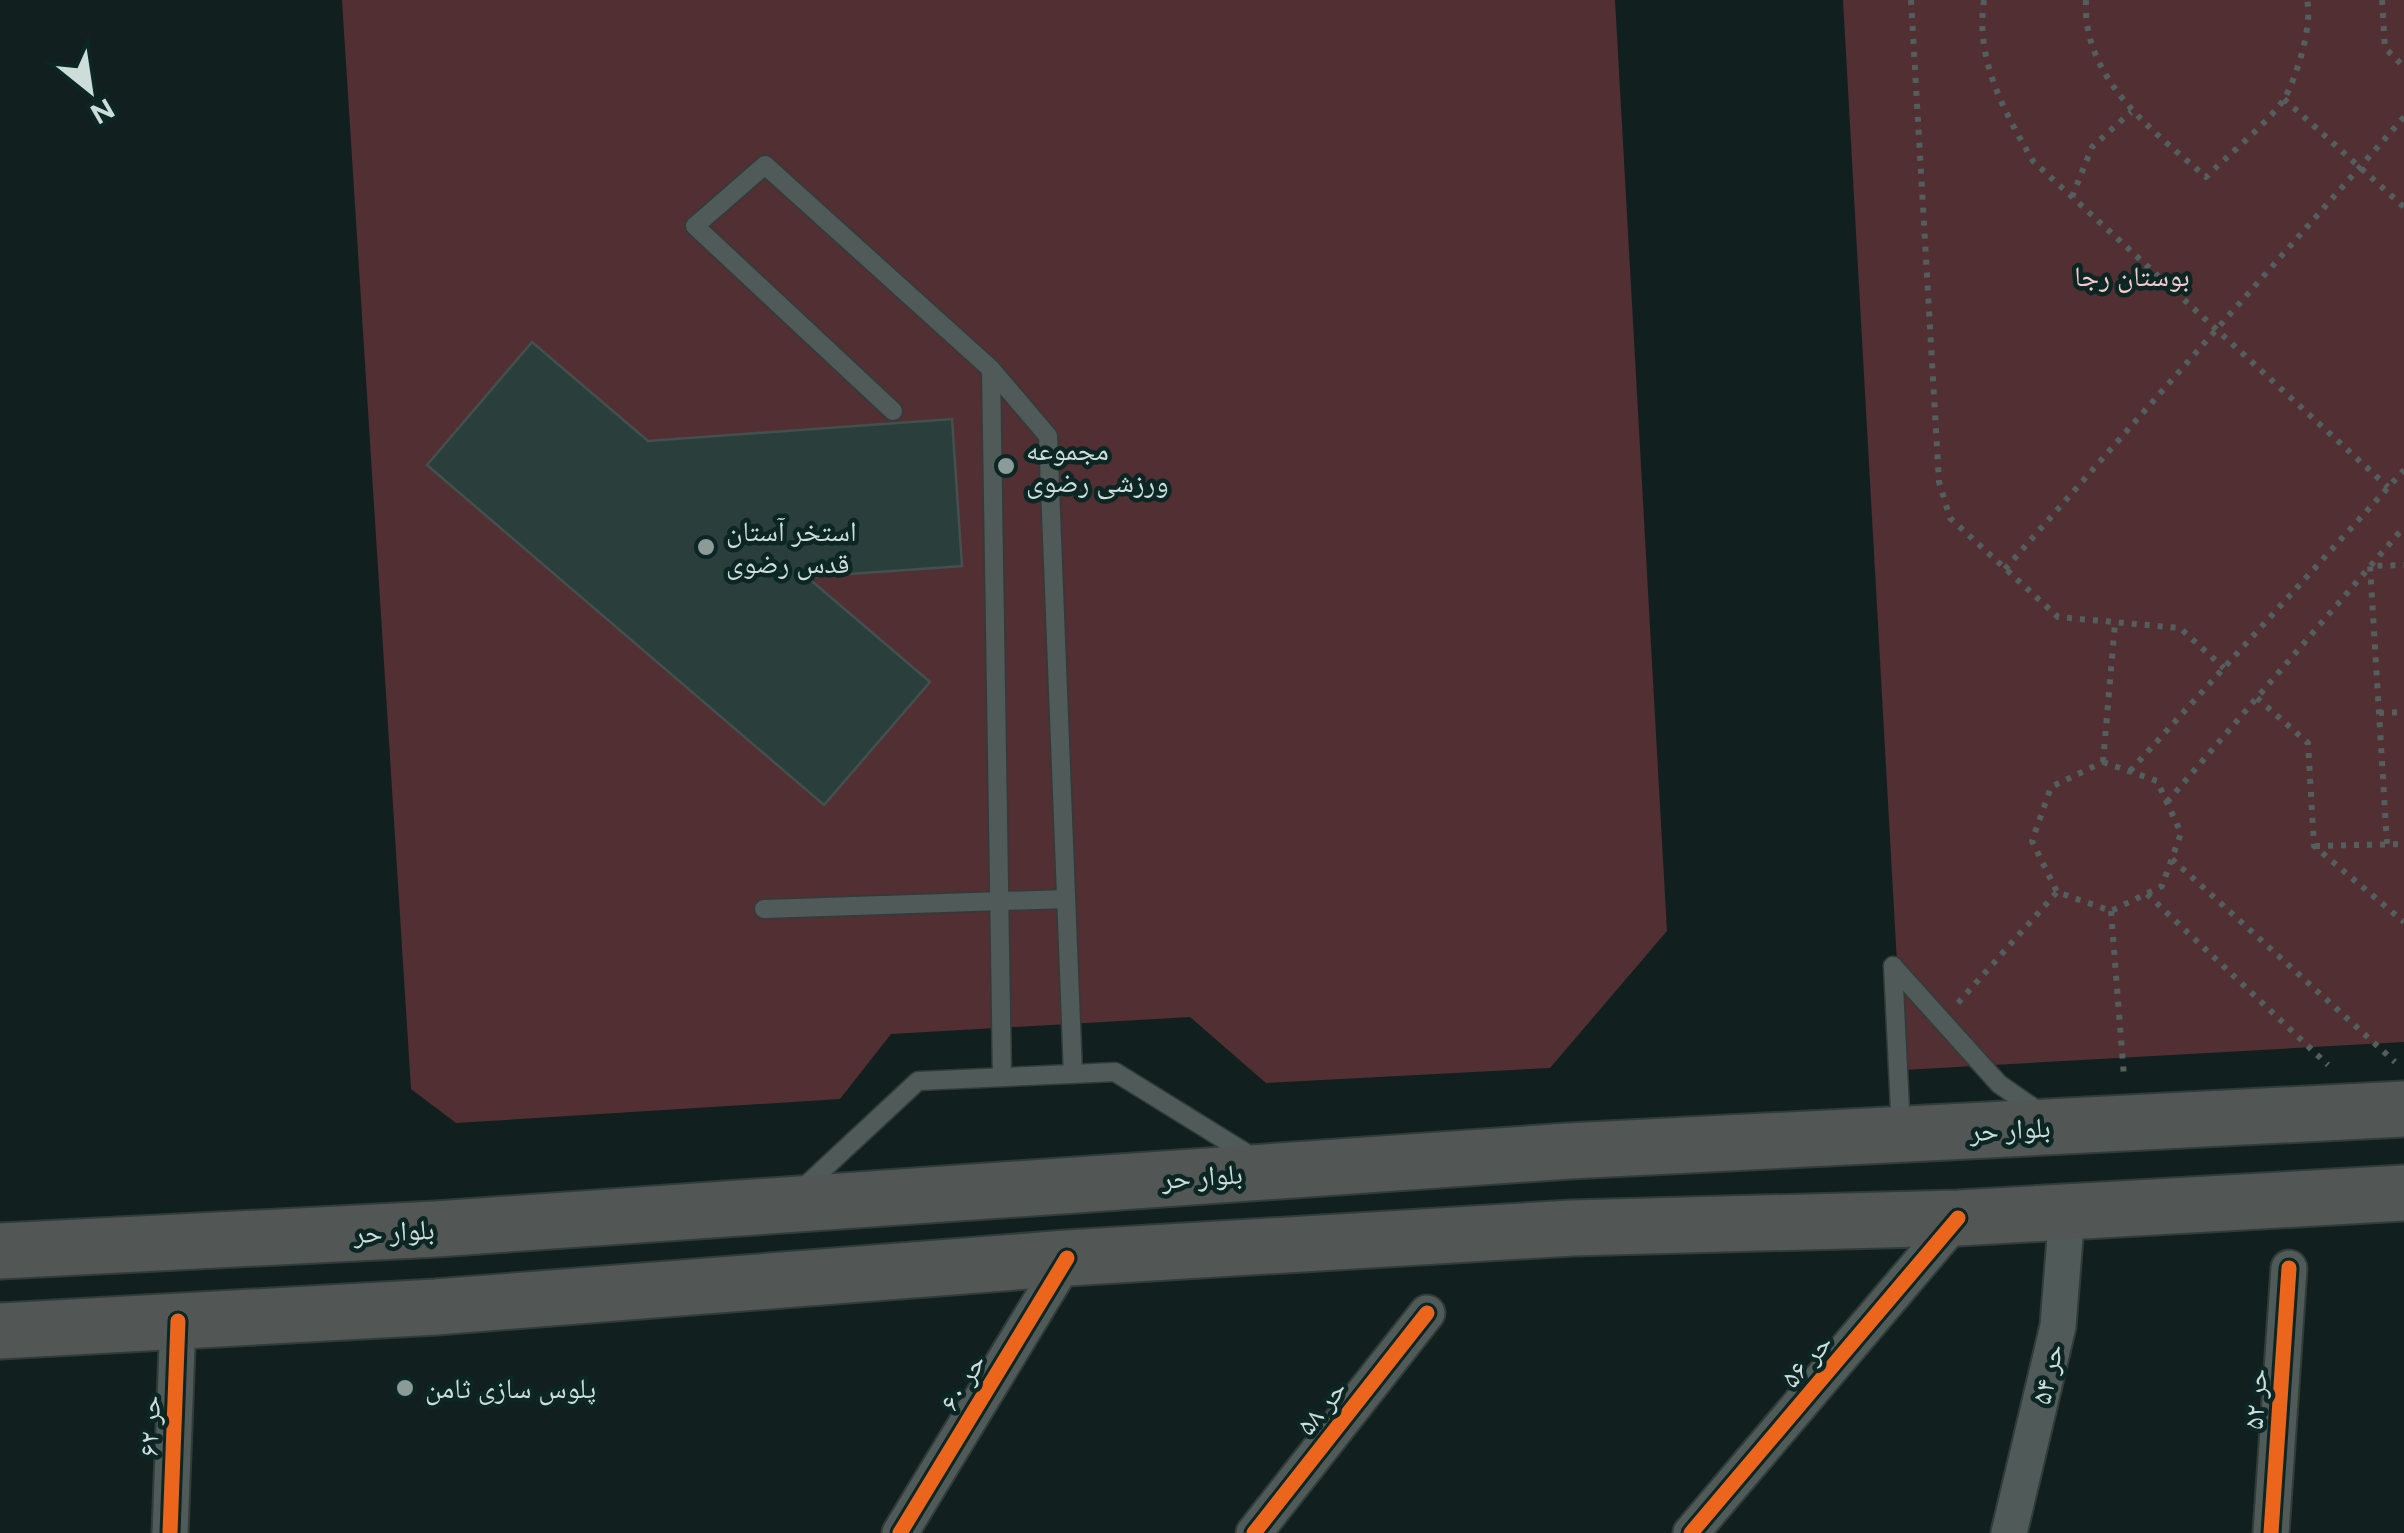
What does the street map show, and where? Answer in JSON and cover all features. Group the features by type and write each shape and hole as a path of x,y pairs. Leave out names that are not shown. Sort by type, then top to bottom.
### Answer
{"main road":[{"name":"بلوار حر","path":"0,1252 436,1229 1570,1151 2060,1126 2400,1085"},
{"path":"1570,1151 1572,1228"},
{"path":"0,1331 436,1307 1067,1258 1572,1228 1958,1218 2404,1192"}],"street":[{"name":"حر ۵۴","path":"2009,1533 2058,1326 2067,1212"},
{"name":"حر ۵۶","path":"1690,1533 1958,1218"},
{"name":"حر ۶۰","path":"900,1533 1067,1258"},
{"name":"حر ۵۲","path":"2271,1533 2289,1268"},
{"name":"حر ۵۸","path":"1254,1533 1427,1313"},
{"name":"حر ۶۲","path":"170,1533 178,1321"}],"lane":[{"path":"894,411 695,226 764,165 990,369 1048,436 1074,1074"},
{"path":"990,369 1002,1077"},
{"path":"764,909 1066,900"},
{"path":"1902,1134 1893,966 1999,1084 2060,1126"},
{"path":"784,1205 918,1081 1115,1072 1276,1171"}],"path":[{"path":"1910,0 1939,482 1950,518 2058,617 2180,628 2224,668"},
{"path":"1984,0 1987,66 2004,112 2033,161 2388,487"},
{"path":"2086,0 2090,46 2131,112 2206,177 2284,100 2304,47 2310,12 2307,0"},
{"path":"2382,0 2385,48 2404,66"},
{"path":"2284,100 2404,207"},
{"path":"2072,197 2092,147 2131,112"},
{"path":"2005,568 2404,117"},
{"path":"2130,772 2404,470"},
{"path":"2167,802 2404,527"},
{"path":"2370,566 2404,565"},
{"path":"2370,566 2387,844"},
{"path":"2104,762 2115,623"},
{"path":"2257,698 2308,744 2314,846 2404,922"},
{"path":"2379,714 2404,712"},
{"path":"2104,762 2157,781 2182,832 2162,886 2111,911 2057,892 2032,840 2051,787 2104,762"},
{"path":"2314,846 2404,844"},
{"path":"2172,859 2400,1085"},
{"path":"1942,1021 2057,892"},
{"path":"2147,894 2328,1065"},
{"path":"2111,911 2124,1077"}],"green space":[{"name":"مجموعه ورزشی رضوی","path":"342,0 1615,0 1667,931 1550,1068 1266,1083 1190,1017 891,1034 840,1099 456,1123 411,1089"},
{"name":"بوستان رجا","path":"1843,0 2404,0 2404,1042 1903,1070"}],"building":[{"path":"532,342 648,441 952,419 962,566 807,577 930,682 824,805 427,465"}],"cycle path":[{"path":"1691,1533 1958,1218"},
{"path":"900,1533 1067,1258"},
{"path":"2271,1533 2289,1268"},
{"path":"1254,1533 1427,1313"},
{"path":"170,1533 178,1321"}],"place":[{"name":"مجموعه ورزشی رضوی","path":"1006,466"},
{"name":"استخر آستان قدس رضوی","path":"706,547"},
{"name":"پلوس سازی ثامن","path":"405,1388"}]}
